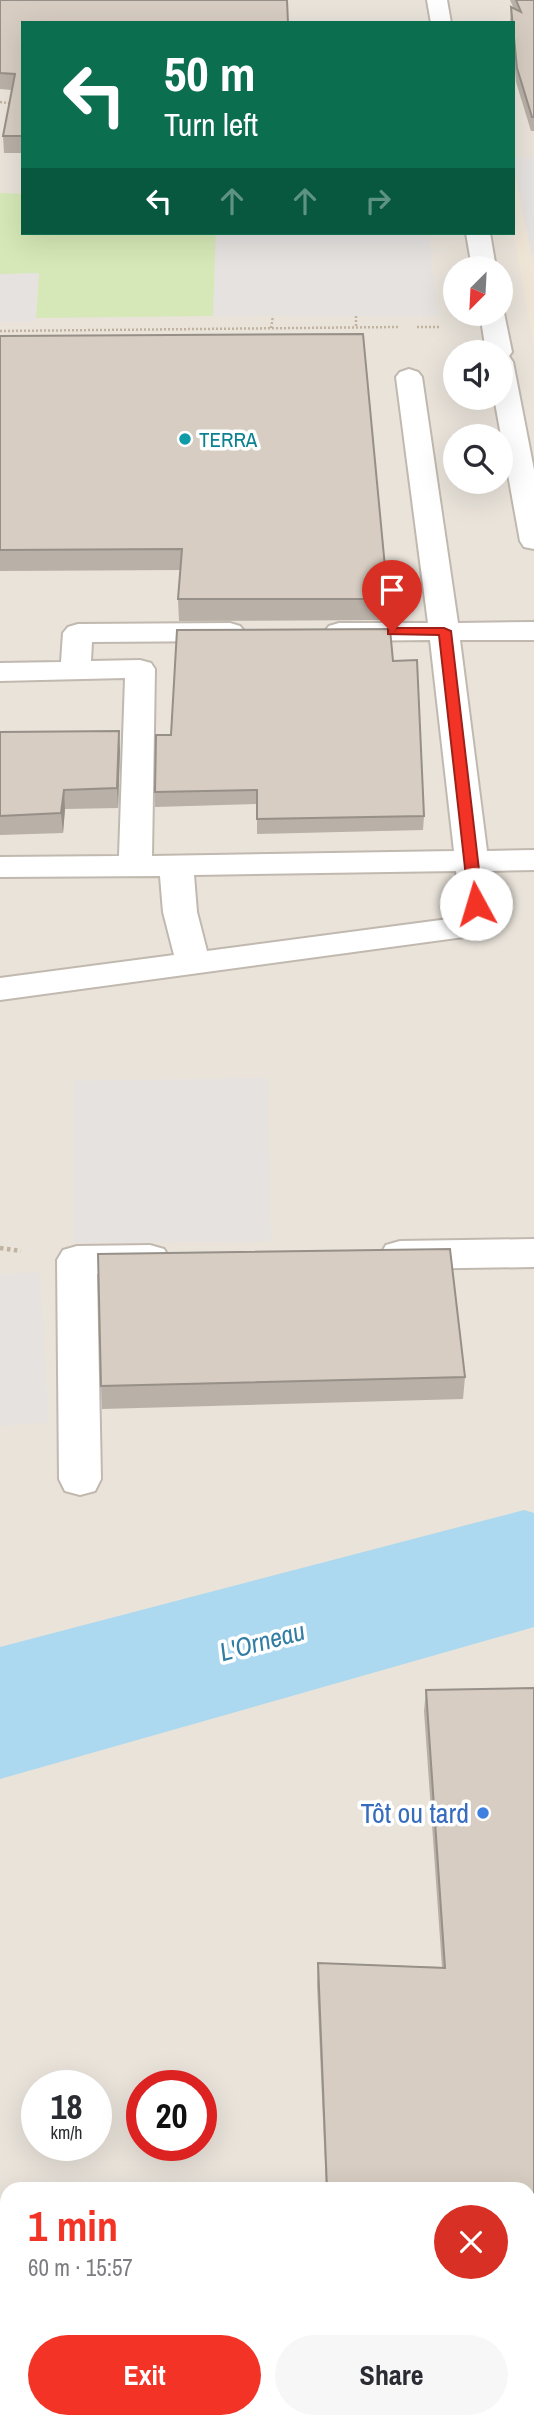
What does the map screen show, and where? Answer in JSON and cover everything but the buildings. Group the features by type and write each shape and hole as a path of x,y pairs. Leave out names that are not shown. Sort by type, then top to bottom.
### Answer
{"street":[{"path":"437,0 441,21"},
{"path":"478,235 482,256"},
{"path":"0,989 464,927 479,920 444,631 409,377"},
{"path":"509,410 534,541"},
{"path":"309,632 534,631"},
{"path":"75,671 78,633 254,632"},
{"path":"0,672 140,669 135,866"},
{"path":"0,867 534,860"},
{"path":"176,865 180,912 193,963"},
{"path":"368,1255 534,1253"},
{"path":"80,1479 77,1260 188,1258"}],"path":[{"path":"0,102 21,105"},
{"path":"271,328 273,316"},
{"path":"356,316 356,328"},
{"path":"416,327 443,325"},
{"path":"0,331 403,327"}],"shaded area":[{"path":"0,0 534,0 534,2182 0,2182"},
{"path":"515,158 534,158 534,347 513,235"},
{"path":"515,158 534,158 534,266 515,174"},
{"path":"216,235 429,235 438,316 213,316"},
{"path":"39,273 35,322 0,322 0,274"},
{"path":"267,1078 271,1241 74,1243 74,1081"},
{"path":"39,1272 49,1422 0,1426 0,1275"}],"green space":[{"path":"0,193 21,194 21,235 216,235 213,316 36,318 39,274 0,274"}],"waterway":[{"name":"L'Orneau","path":"0,1713 524,1570"}],"place":[{"name":"TERRA","path":"185,439"},
{"name":"Tôt ou tard","path":"483,1813"}],"route":[{"path":"392,632 444,631 476,904"}]}
